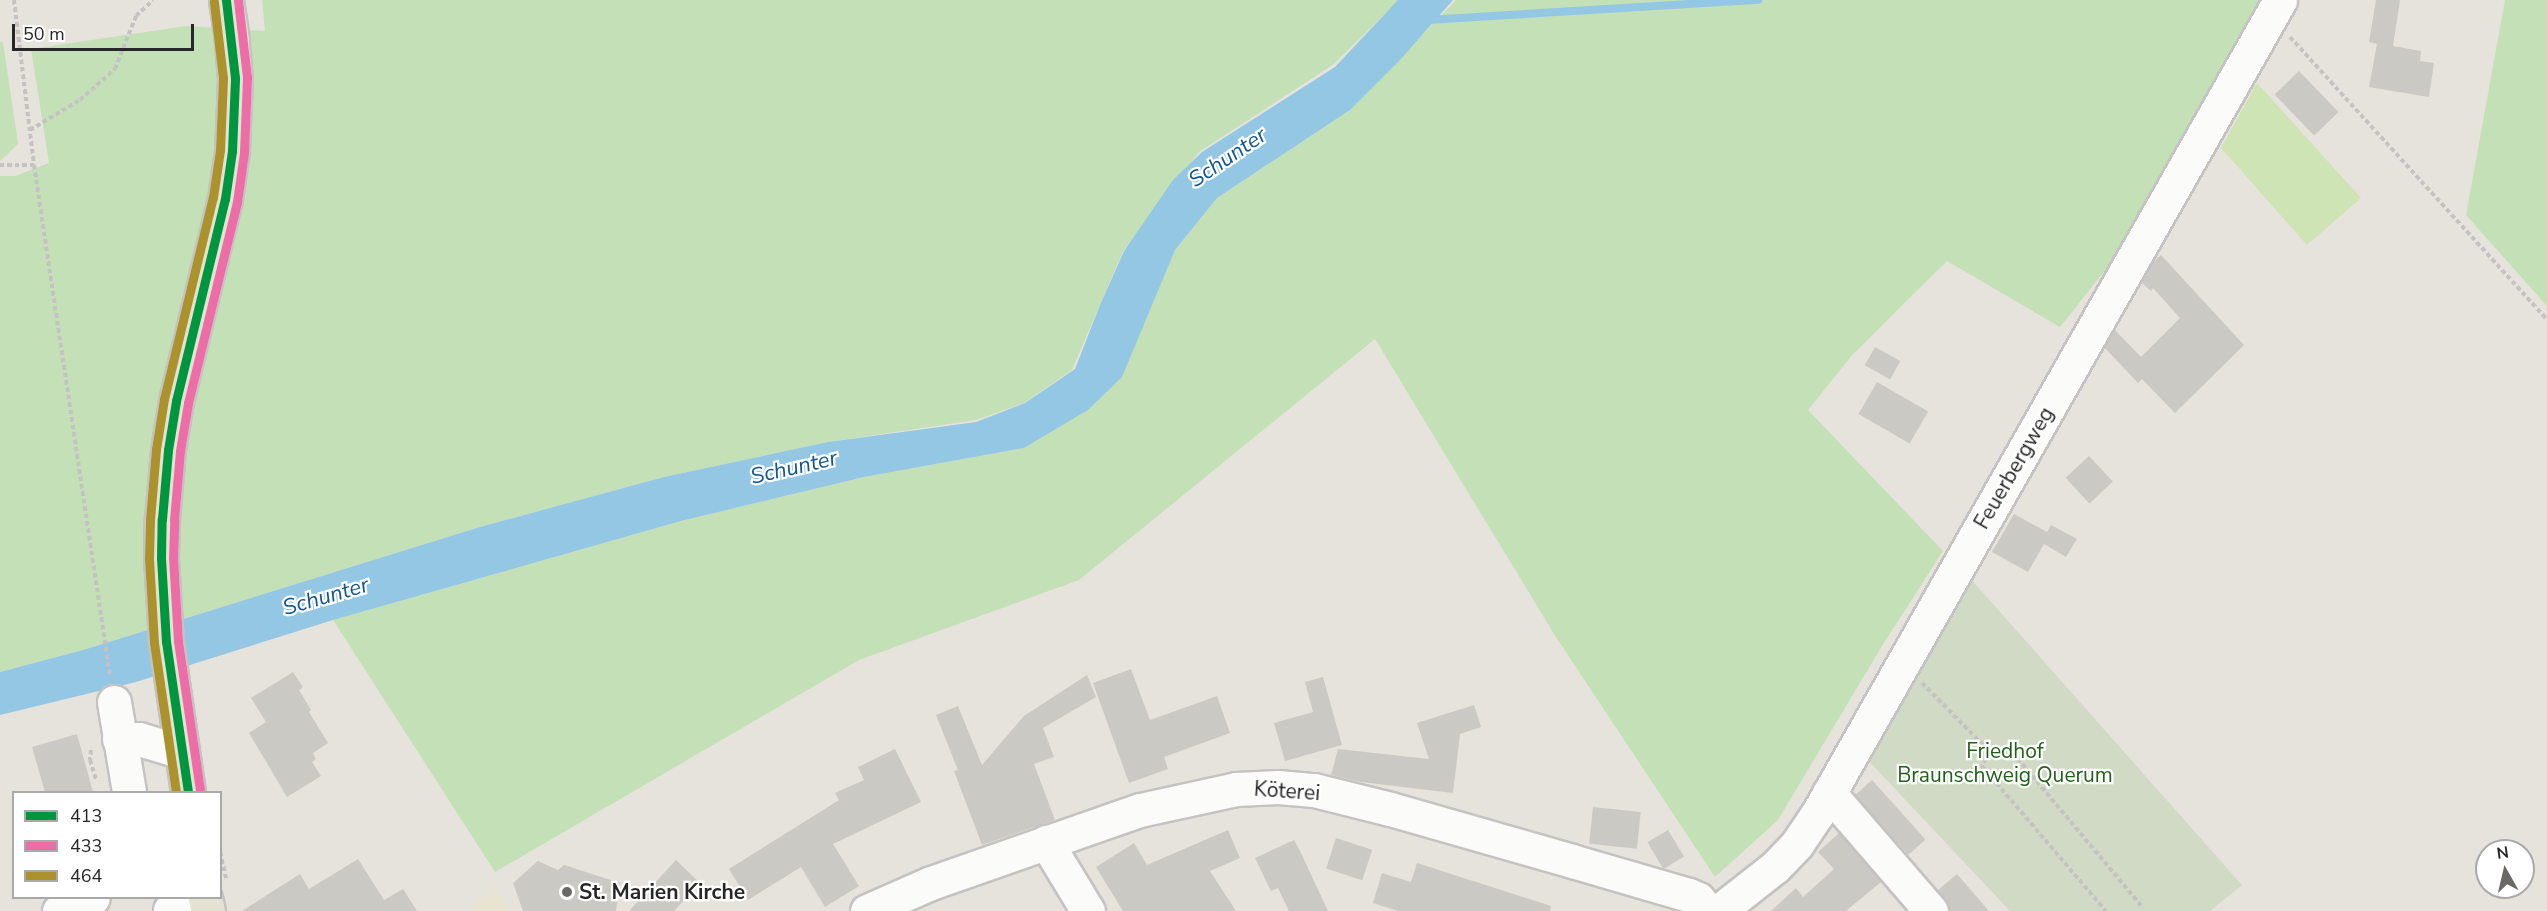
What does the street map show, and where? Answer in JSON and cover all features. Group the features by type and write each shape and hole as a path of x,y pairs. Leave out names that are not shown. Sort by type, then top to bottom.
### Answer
{"main road":[{"path":"188,791 171,680 164,612 161,558 163,499 175,411 225,199 235,106 232,40 226,0"}],"street":[{"name":"Feuerbergweg","path":"1719,911 1775,867 1797,844 1829,793 2274,9"},
{"path":"114,702 129,791"},
{"path":"119,739 131,737 182,752"},
{"name":"Köterei","path":"879,908 1046,842 1140,810 1215,793 1278,787 1314,790 1390,809 1689,896 1698,899 1708,911"},
{"path":"1829,793 1931,911"},
{"path":"1046,842 1088,911"},
{"path":"59,911 88,899"},
{"path":"169,906 206,903"}],"path":[{"path":"14,0 34,165 114,702"},
{"path":"30,130 80,100 116,69 136,16 153,0"},
{"path":"2274,9 2303,49 2547,319"},
{"path":"0,165 34,165"},
{"path":"1899,669 1923,683 1990,752"},
{"path":"2106,911 1982,766 1990,752 2008,747 2143,909"}],"shaded area":[{"path":"494,887 511,911 467,911"}],"green space":[{"path":"262,0 1399,0 1334,64 1199,152 1123,251 1072,370 1024,403 976,420 828,442 664,477 480,527 83,650 0,672 0,176 15,176 49,163 31,49 186,26 265,31"},
{"path":"1456,0 2260,0 2141,225 2060,327 1947,261 1853,354 1808,410 1943,551 1882,646 1778,820 1715,877 1554,634 1375,339 1079,580 859,660 495,872 333,620 681,521 864,477 1024,448 1088,410 1175,250 1217,198 1350,110"},
{"path":"2505,0 2547,0 2547,306 2466,215"},
{"path":"0,42 3,42 18,144 0,161"},
{"path":"2257,83 2361,198 2307,245 2221,148"},
{"name":"Friedhof Braunschweig Querum","path":"1970,578 2242,885 2210,911 2010,911 1866,758"}],"water":[{"name":"Schunter","path":"1398,0 1453,0 1400,60 1350,110 1217,198 1175,250 1122,377 1088,410 1024,448 864,477 681,521 333,620 136,682 0,715 0,672 83,650 480,527 664,477 828,442 976,422 1025,403 1075,369 1124,251 1173,180 1202,152 1335,67"}],"building":[{"path":"2376,0 2400,0 2393,46 2421,51 2420,61 2434,63 2429,97 2369,87 2377,44 2369,42"},
{"path":"2299,71 2339,112 2314,136 2275,95"},
{"path":"2161,255 2244,345 2175,413 2142,379 2138,383 2104,347 2114,329 2141,357 2180,318 2153,288 2151,291 2141,282 2152,263"},
{"path":"1875,347 1900,361 1890,379 1865,365"},
{"path":"1877,382 1928,411 1910,444 1858,414"},
{"path":"2089,456 2113,482 2089,503 2066,478"},
{"path":"2014,514 2047,532 2051,525 2077,539 2066,557 2044,544 2028,572 1992,552"},
{"path":"1131,669 1150,720 1217,696 1230,733 1164,757 1168,769 1129,783 1093,683"},
{"path":"293,672 303,687 299,690 311,710 309,712 328,743 313,753 316,759 312,762 321,776 287,797 249,733 266,722 251,698"},
{"path":"1087,675 1096,697 1043,728 1054,757 1034,764 1055,820 982,845 954,771 958,770 936,715 958,706 982,765 1024,716"},
{"path":"1323,677 1342,745 1285,761 1274,723 1313,712 1305,682"},
{"path":"1474,705 1481,727 1460,734 1453,793 1361,782 1331,775 1338,749 1429,759 1417,723"},
{"path":"77,734 93,791 45,791 32,747"},
{"path":"895,749 921,802 833,844 859,886 825,907 801,867 748,900 729,869 839,800 835,793 864,780 858,767"},
{"path":"1872,780 1926,839 1908,855 1855,795"},
{"path":"1593,807 1641,812 1637,849 1589,844"},
{"path":"1228,830 1240,858 1210,871 1236,911 1123,911 1096,867 1134,843 1147,865"},
{"path":"1668,830 1684,857 1663,869 1647,842"},
{"path":"1839,833 1881,882 1846,911 1771,911 1796,888 1803,897 1834,869 1818,852"},
{"path":"1336,838 1372,850 1362,880 1326,868"},
{"path":"1294,840 1328,911 1289,911 1278,888 1271,891 1255,858"},
{"path":"358,859 384,900 403,889 417,911 242,911 300,874 309,889"},
{"path":"676,860 700,883 674,911 629,911"},
{"name":"St. Marien Kirche","path":"538,861 558,870 564,865 620,883 616,911 523,911 513,883"},
{"path":"1417,863 1551,906 1550,911 1398,911 1373,903 1382,873 1411,882"},
{"path":"1957,874 1989,911 1949,911 1946,899 1938,890"}],"waterway":[{"path":"1427,20 1758,0"}],"transit line":[{"name":"413","path":"188,791 166,642 161,558 162,519 168,450 176,401 225,199 232,151 235,78 226,0"},
{"name":"433","path":"200,790 178,641 173,558 174,520 180,451 188,403 237,202 244,153 247,77 238,0"},
{"name":"464","path":"176,791 154,643 149,559 150,519 156,449 164,399 213,197 220,150 223,78 214,2"}],"place":[{"name":"St. Marien Kirche","path":"567,892"}]}
